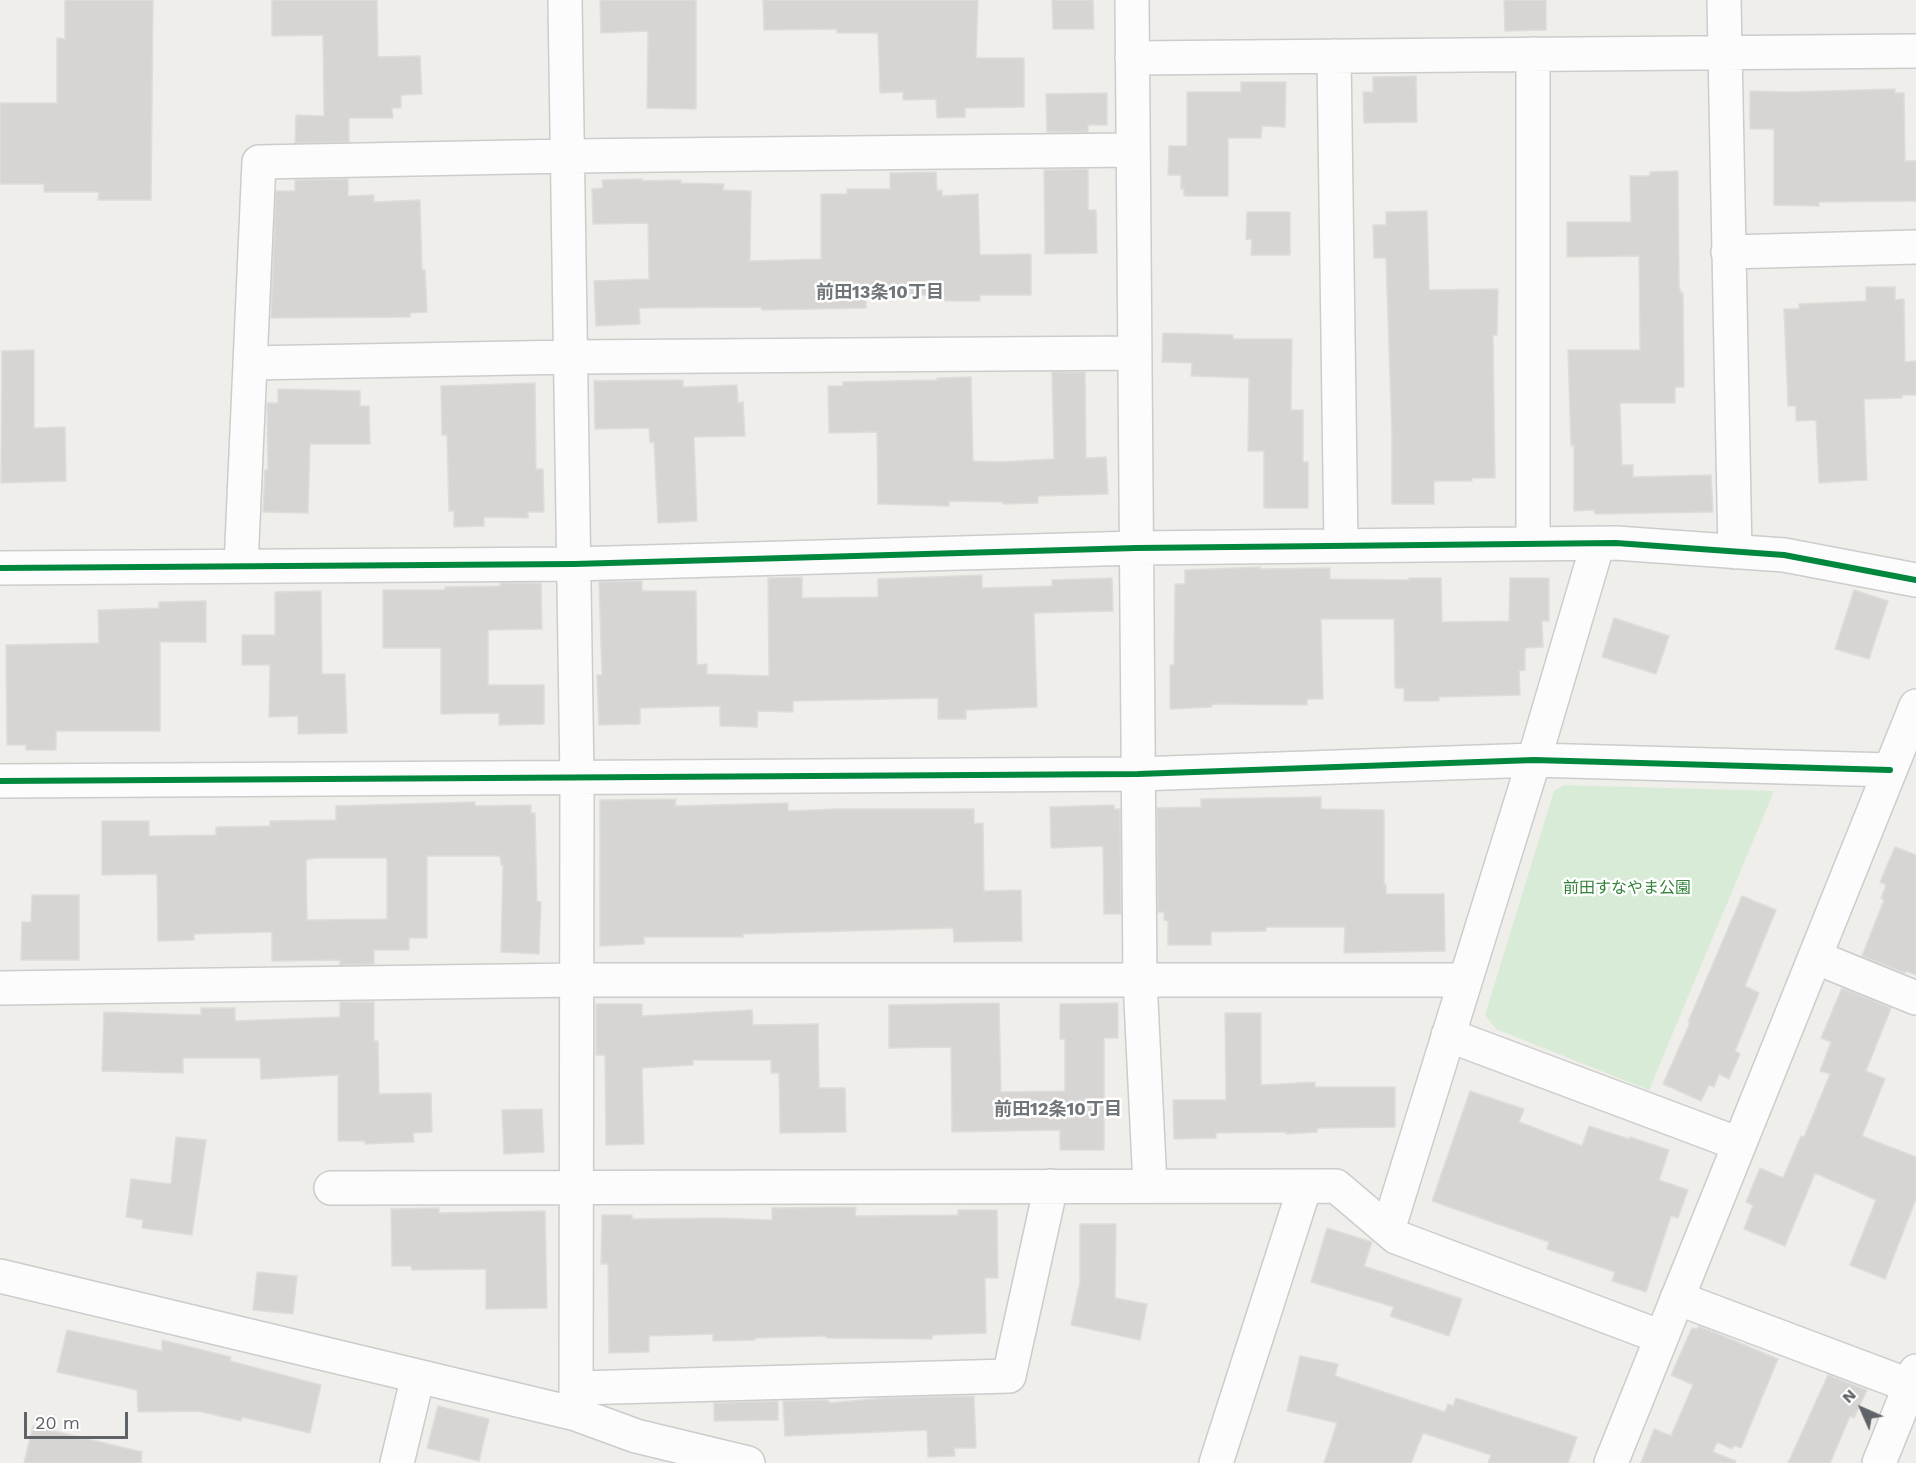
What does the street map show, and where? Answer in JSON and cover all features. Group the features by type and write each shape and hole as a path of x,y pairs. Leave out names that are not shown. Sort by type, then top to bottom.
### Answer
{"street":[{"path":"565,0 577,778 576,1401"},
{"path":"1132,0 1140,980 1150,1186"},
{"path":"1724,0 1735,552"},
{"path":"1132,58 1916,51"},
{"path":"1533,54 1533,544"},
{"path":"1334,56 1341,546"},
{"path":"241,566 259,162 1133,150"},
{"path":"1728,252 1916,247"},
{"path":"250,363 571,357 1134,353"},
{"path":"1388,1230 1534,760 1598,543"},
{"path":"0,568 574,564 1136,548 1598,543 1784,555 1916,580"},
{"path":"1611,1463 1916,706"},
{"path":"0,782 1138,774 1534,760 1890,770"},
{"path":"1815,957 1916,998"},
{"path":"0,988 577,980 1466,980"},
{"path":"1448,1035 1739,1144"},
{"path":"1216,1463 1305,1185"},
{"path":"0,1276 418,1376 576,1401 1009,1376 1051,1186"},
{"path":"331,1188 1336,1186 1396,1237 1661,1337"},
{"path":"1677,1298 1914,1381 1879,1463"},
{"path":"397,1463 418,1376"},
{"path":"576,1401 633,1449 748,1463"}],"green space":[{"name":"前田すなやま公園","path":"1564,785 1774,791 1649,1090 1496,1029 1485,1015 1554,791"}],"building":[{"path":"65,0 153,0 151,200 98,200 99,192 44,192 44,184 0,184 0,103 57,103 57,38 65,39"},
{"path":"272,0 377,0 378,57 420,56 422,94 401,95 401,108 392,108 393,118 349,118 349,142 295,143 296,115 324,116 323,35 272,36"},
{"path":"600,0 696,0 696,109 647,108 648,31 601,33"},
{"path":"763,0 978,0 976,58 1024,58 1024,107 965,108 965,117 937,118 936,99 903,100 903,92 880,93 878,33 837,33 837,29 764,30"},
{"path":"1052,0 1093,0 1094,29 1053,29"},
{"path":"1504,0 1546,0 1546,30 1505,31"},
{"path":"1416,76 1417,122 1364,123 1363,92 1373,92 1373,77"},
{"path":"1241,82 1286,82 1285,127 1262,126 1261,138 1228,138 1228,196 1184,196 1184,188 1181,189 1181,175 1168,175 1169,146 1187,146 1187,92 1241,92"},
{"path":"1895,89 1895,93 1904,93 1905,161 1916,161 1916,201 1819,202 1819,206 1774,205 1774,129 1750,129 1750,91"},
{"path":"1107,93 1107,125 1088,125 1088,132 1047,132 1046,94"},
{"path":"1088,169 1088,210 1096,210 1097,253 1045,254 1044,170"},
{"path":"1678,171 1679,286 1683,293 1684,387 1675,387 1675,403 1620,403 1622,465 1633,465 1633,477 1711,475 1713,512 1595,514 1594,510 1574,511 1574,445 1571,446 1568,350 1640,350 1639,256 1567,257 1567,222 1631,222 1630,176 1650,176 1650,172"},
{"path":"936,172 937,191 942,190 942,196 978,194 980,255 1031,254 1031,295 980,295 980,301 945,301 944,294 866,298 866,308 762,310 761,307 639,308 640,324 596,326 594,281 649,279 648,223 593,224 592,189 603,188 602,180 681,180 681,183 724,184 723,190 751,191 750,261 821,259 821,194 847,194 847,189 890,189 890,173"},
{"path":"348,179 348,196 374,195 374,202 420,200 422,270 425,270 427,312 410,313 410,317 271,318 276,191 295,191 295,180"},
{"path":"1427,211 1429,290 1498,289 1497,335 1493,335 1495,478 1472,478 1472,481 1434,481 1434,504 1392,504 1386,258 1374,258 1373,225 1386,225 1386,212"},
{"path":"1247,212 1290,212 1290,255 1251,255 1252,240 1246,239"},
{"path":"1866,287 1895,287 1895,300 1904,299 1905,362 1916,361 1916,395 1902,395 1902,398 1864,399 1867,480 1819,483 1816,420 1796,421 1796,406 1788,406 1784,309 1799,309 1799,304 1866,301"},
{"path":"1163,333 1233,335 1233,339 1292,339 1291,410 1303,410 1303,462 1308,462 1308,508 1264,508 1264,451 1248,451 1249,378 1191,376 1192,363 1162,362"},
{"path":"34,350 34,428 65,427 66,481 1,483 2,351"},
{"path":"1052,372 1085,372 1086,458 1106,457 1108,494 1038,496 1038,503 949,501 949,506 878,504 877,432 829,433 828,386 843,386 843,382 971,377 973,461 1054,459"},
{"path":"683,380 683,387 737,385 738,403 743,402 745,436 694,437 697,521 658,523 654,442 650,443 649,428 595,429 594,381"},
{"path":"535,383 536,469 543,469 544,512 528,512 528,518 484,517 484,526 454,527 454,511 449,511 447,435 442,435 441,386"},
{"path":"278,389 360,391 360,406 369,406 370,444 310,444 308,513 263,512 265,470 268,470 267,403 278,403"},
{"path":"1260,567 1260,569 1330,568 1330,579 1441,578 1442,622 1509,621 1510,578 1549,578 1549,621 1542,621 1543,647 1525,648 1525,670 1519,671 1520,695 1439,697 1439,701 1404,701 1404,688 1395,688 1394,619 1321,619 1323,699 1307,699 1307,705 1212,704 1212,707 1170,709 1170,665 1174,665 1175,584 1185,584 1185,570"},
{"path":"982,575 982,588 1052,586 1052,580 1112,578 1113,611 1034,613 1037,707 966,710 966,719 938,719 938,698 793,701 793,712 758,711 757,727 720,726 720,706 640,708 640,724 599,725 597,675 602,675 599,582 642,581 642,591 696,591 697,665 707,664 707,674 769,676 768,578 802,577 802,598 878,597 878,579"},
{"path":"500,583 541,583 542,629 488,630 488,685 544,685 544,724 499,725 499,713 441,714 441,648 383,648 383,590 445,590 445,587 500,586"},
{"path":"1854,590 1888,601 1869,659 1835,649"},
{"path":"321,591 322,674 345,674 347,733 298,734 298,716 269,717 270,665 242,665 242,635 275,635 275,592"},
{"path":"206,601 206,642 160,642 160,731 56,731 56,750 26,750 26,745 7,745 6,645 99,643 98,610 159,608 159,602"},
{"path":"1614,618 1669,636 1656,674 1602,657"},
{"path":"1321,797 1321,809 1384,810 1386,894 1444,894 1445,951 1344,953 1345,927 1266,927 1266,931 1211,932 1211,945 1168,945 1168,921 1164,920 1164,912 1158,912 1157,808 1201,807 1201,799"},
{"path":"676,799 675,806 788,803 788,811 974,809 974,824 983,823 984,891 1021,890 1022,941 954,942 953,928 743,934 743,937 644,937 644,944 600,946 600,800"},
{"path":"475,802 475,806 531,805 531,813 535,813 537,901 541,902 539,954 501,952 503,865 501,865 500,856 427,856 427,938 409,938 409,950 374,950 374,964 340,965 340,960 272,961 272,932 194,934 194,940 158,941 157,874 102,875 102,821 149,821 149,836 216,835 216,827 270,826 270,821 336,820 336,806","holes":["387,858 387,919 307,920 306,860"]},
{"path":"1114,805 1114,809 1120,809 1121,914 1104,914 1103,846 1051,848 1050,807"},
{"path":"1895,847 1916,855 1916,975 1862,956 1884,900 1881,898 1886,885 1880,882"},
{"path":"32,895 79,895 79,960 21,960 22,922 31,922"},
{"path":"1742,896 1776,910 1745,986 1759,993 1735,1051 1740,1054 1729,1079 1719,1074 1714,1087 1709,1085 1701,1101 1663,1084"},
{"path":"1842,988 1891,1008 1866,1071 1885,1079 1862,1136 1916,1157 1916,1199 1885,1279 1850,1265 1876,1200 1815,1173 1785,1246 1744,1229 1753,1205 1746,1202 1760,1168 1783,1178 1801,1136 1804,1137 1830,1074 1820,1071 1831,1042 1821,1038"},
{"path":"340,1002 374,1002 374,1041 378,1041 379,1094 431,1093 432,1132 413,1133 414,1142 365,1144 365,1141 338,1141 338,1075 261,1079 260,1058 183,1058 183,1073 102,1071 104,1012 201,1015 201,1008 235,1008 235,1021 340,1017"},
{"path":"999,1003 1001,1092 1065,1091 1065,1039 1060,1039 1060,1004 1118,1003 1118,1038 1104,1038 1104,1150 1060,1150 1060,1130 952,1132 951,1047 889,1048 889,1005"},
{"path":"596,1004 642,1004 642,1016 752,1010 753,1025 818,1024 819,1088 845,1088 846,1132 780,1133 779,1073 771,1073 771,1060 693,1060 693,1065 642,1068 644,1144 606,1145 605,1055 596,1055"},
{"path":"1225,1013 1261,1013 1261,1085 1315,1082 1315,1087 1395,1087 1395,1127 1317,1128 1317,1132 1286,1134 1286,1132 1216,1133 1216,1138 1174,1139 1173,1100 1226,1100"},
{"path":"1470,1091 1524,1109 1519,1122 1582,1146 1589,1126 1669,1150 1659,1180 1688,1190 1678,1218 1671,1216 1646,1292 1612,1281 1615,1272 1547,1249 1549,1242 1432,1201"},
{"path":"542,1109 544,1152 504,1154 502,1110"},
{"path":"176,1137 206,1140 192,1235 142,1228 143,1220 126,1217 131,1179 171,1184"},
{"path":"856,1207 855,1216 958,1215 958,1210 997,1210 998,1278 985,1278 986,1333 932,1335 932,1339 826,1338 826,1336 713,1341 713,1334 649,1336 649,1352 609,1353 608,1264 601,1264 602,1215 632,1215 632,1219 772,1220 772,1208"},
{"path":"439,1208 439,1213 545,1211 547,1308 486,1309 486,1269 412,1270 411,1266 392,1266 391,1209"},
{"path":"1080,1224 1116,1224 1115,1298 1147,1304 1140,1340 1071,1325 1080,1282"},
{"path":"1327,1228 1372,1242 1364,1266 1462,1299 1449,1336 1390,1316 1394,1307 1311,1282"},
{"path":"257,1272 297,1276 293,1314 253,1310"},
{"path":"1699,1326 1778,1359 1741,1448 1734,1445 1732,1449 1717,1442 1713,1452 1736,1461 1735,1463 1641,1463 1654,1429 1671,1436 1693,1385 1671,1375 1692,1328 1697,1329"},
{"path":"67,1330 162,1351 162,1340 231,1357 230,1361 321,1385 310,1433 242,1417 241,1421 198,1411 138,1412 137,1390 57,1372"},
{"path":"1300,1356 1338,1364 1335,1376 1445,1412 1448,1404 1453,1406 1456,1398 1577,1437 1568,1463 1488,1463 1491,1455 1423,1433 1411,1463 1324,1463 1337,1423 1287,1411"},
{"path":"1828,1375 1867,1390 1854,1418 1850,1416 1830,1463 1788,1463"},
{"path":"974,1396 976,1448 954,1448 955,1456 928,1457 927,1430 785,1436 783,1401 828,1400 829,1403 885,1398"},
{"path":"778,1401 778,1420 714,1421 714,1403"},
{"path":"438,1406 489,1419 479,1461 427,1448"},
{"path":"33,1426 142,1452 141,1463 24,1463"}],"cycle path":[{"path":"0,568 574,564 1136,548 1616,543 1784,555 1916,580"},
{"path":"0,781 1138,774 1534,760 1890,770"}],"district":[{"name":"前田13条10丁目","path":"880,293"},
{"name":"前田12条10丁目","path":"1058,1110"}]}
